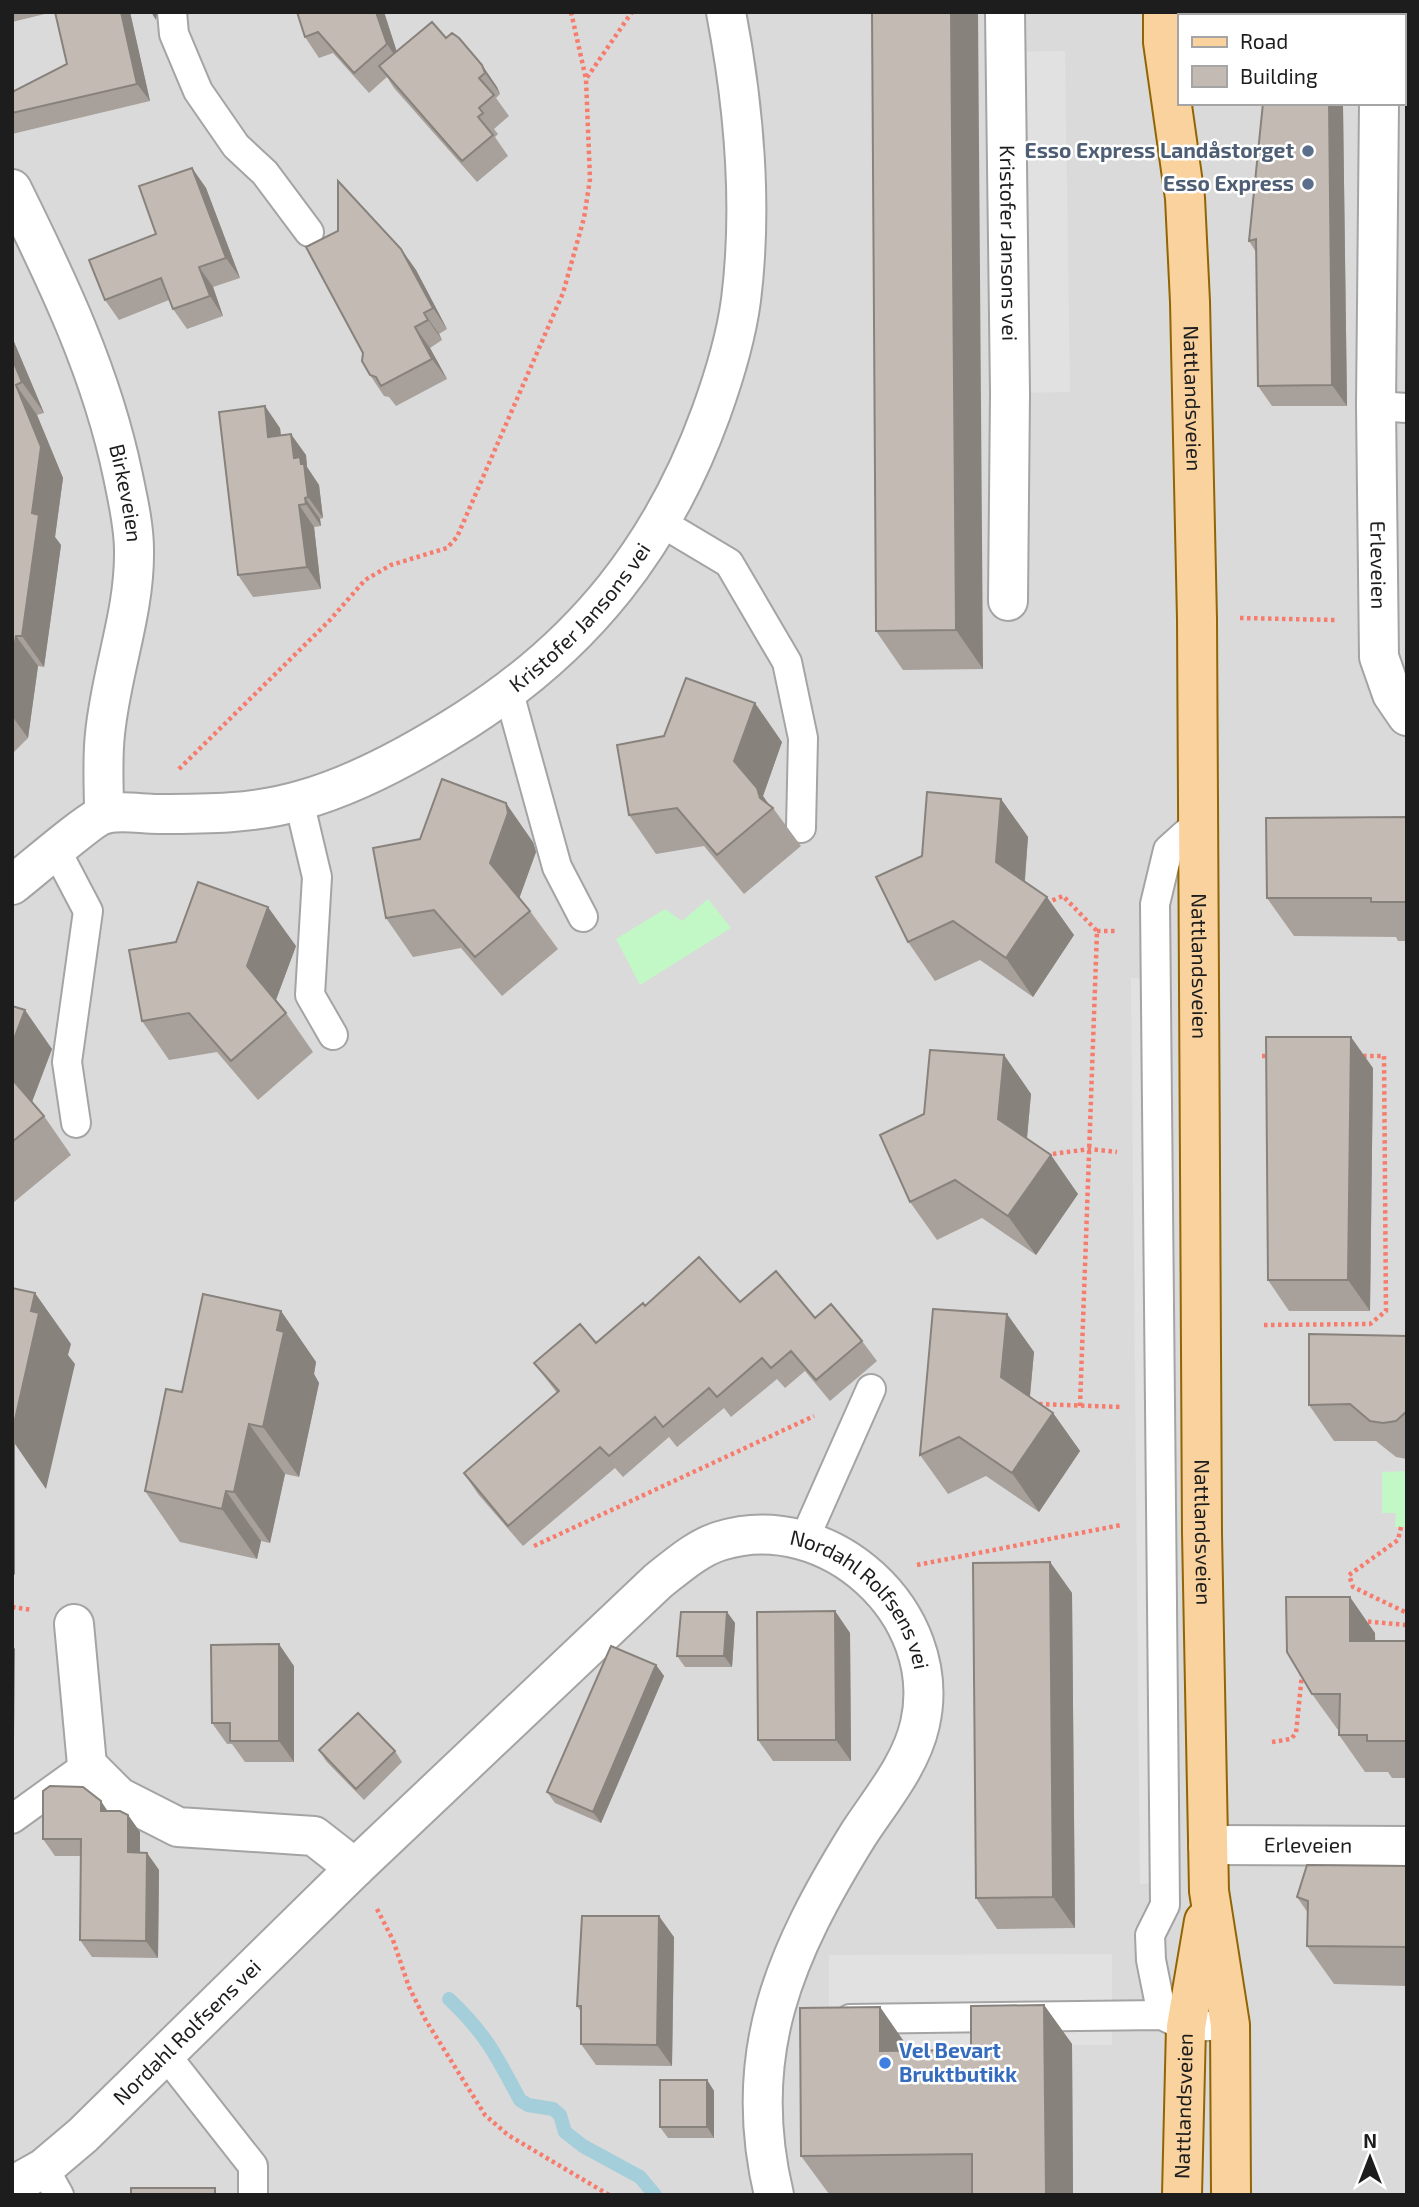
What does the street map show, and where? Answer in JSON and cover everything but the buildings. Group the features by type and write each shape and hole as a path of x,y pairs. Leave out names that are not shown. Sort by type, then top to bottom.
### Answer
{"main road":[{"name":"Nattlandsveien","path":"1161,26 1185,198 1197,619 1209,1891 1230,2025 1231,2195"},
{"name":"Nattlandsveien","path":"1182,2195 1174,2021 1209,1891"}],"street":[{"name":"Kristofer Jansons vei","path":"104,814 228,814 299,801 339,787 434,741 509,693 571,639 619,586 662,523 698,448 726,372 741,301 746,224 745,150 726,12"},
{"name":"Kristofer Jansons vei","path":"1005,12 1010,393 1008,601"},
{"name":"Erleveien","path":"1379,105 1392,407 1379,657 1392,694 1407,716"},
{"name":"Birkeveien","path":"12,189 66,299 86,349 116,442 127,497 134,548 132,603 105,733 104,814"},
{"path":"12,885 104,814"},
{"name":"Nordahl Rolfsens vei","path":"39,2183 165,2054 355,1868 616,1619 690,1557 719,1541 759,1535 804,1540 839,1553 868,1575 886,1593 912,1643 923,1697 920,1724 910,1753 822,1893 798,1939 784,1975 767,2042 761,2119 774,2195"},
{"path":"74,1624 87,1765 119,1797 178,1827 314,1836 355,1868"},
{"name":"Erleveien","path":"1208,1845 1407,1846"}],"lane":[{"path":"172,12 174,34 198,91 236,146 265,173 309,232"},
{"path":"662,523 729,563 787,662 803,738 802,828"},
{"path":"509,693 557,867 583,917"},
{"path":"299,801 317,877 310,995 333,1035"},
{"path":"1174,2021 1151,1960 1150,1934 1165,1905 1155,904 1168,850 1198,823"},
{"path":"56,850 88,911 67,1062 76,1124"},
{"path":"804,1540 872,1389"},
{"path":"12,1819 87,1765"},
{"path":"829,2019 1174,2021 1230,2025"},
{"path":"165,2054 253,2166 253,2195"}],"path":[{"path":"176,773 329,621 365,580 391,565 447,548 457,537 509,412 563,293 584,218 590,179 586,79 571,12"},
{"path":"586,79 632,12"},
{"path":"1197,619 1343,621 1379,617"},
{"path":"1043,904 1063,896 1097,931 1080,1406"},
{"path":"1262,1056 1275,1056"},
{"path":"1264,1325 1370,1324 1386,1311 1384,1056 1357,1056"},
{"path":"1038,1156 1089,1149 1128,1153"},
{"path":"534,1546 872,1389"},
{"path":"1030,1404 1129,1408"},
{"path":"868,1575 1129,1523"},
{"path":"1401,1527 1398,1540 1349,1575 1353,1587 1407,1613"},
{"path":"1352,1620 1407,1625"},
{"path":"1272,1742 1292,1739 1296,1732 1303,1664"},
{"path":"355,1868 393,1940 409,1987 425,2019 485,2115 508,2135 609,2195"}],"shaded area":[{"path":"12,12 1407,12 1407,2195 12,2195"},
{"path":"1065,51 1070,392 1010,393 1005,52"},
{"path":"1131,978 1156,979 1164,1882 1140,1884"},
{"path":"1112,1954 1112,2045 1001,2045 907,2091 907,2043 829,2044 829,1955"}],"green space":[{"path":"708,899 731,928 640,985 616,939 665,909 682,921"},
{"path":"1407,1471 1407,1527 1395,1527 1396,1513 1382,1513 1382,1472"}],"waterway":[{"path":"449,1999 489,2046 520,2100 528,2105 553,2109 560,2115 565,2132 583,2146 640,2177 655,2195"}],"place":[{"name":"Esso Express Landåstorget","path":"1308,151"},
{"name":"Esso Express","path":"1308,184"},
{"name":"Vel Bevart Bruktbutikk","path":"885,2063"}]}
